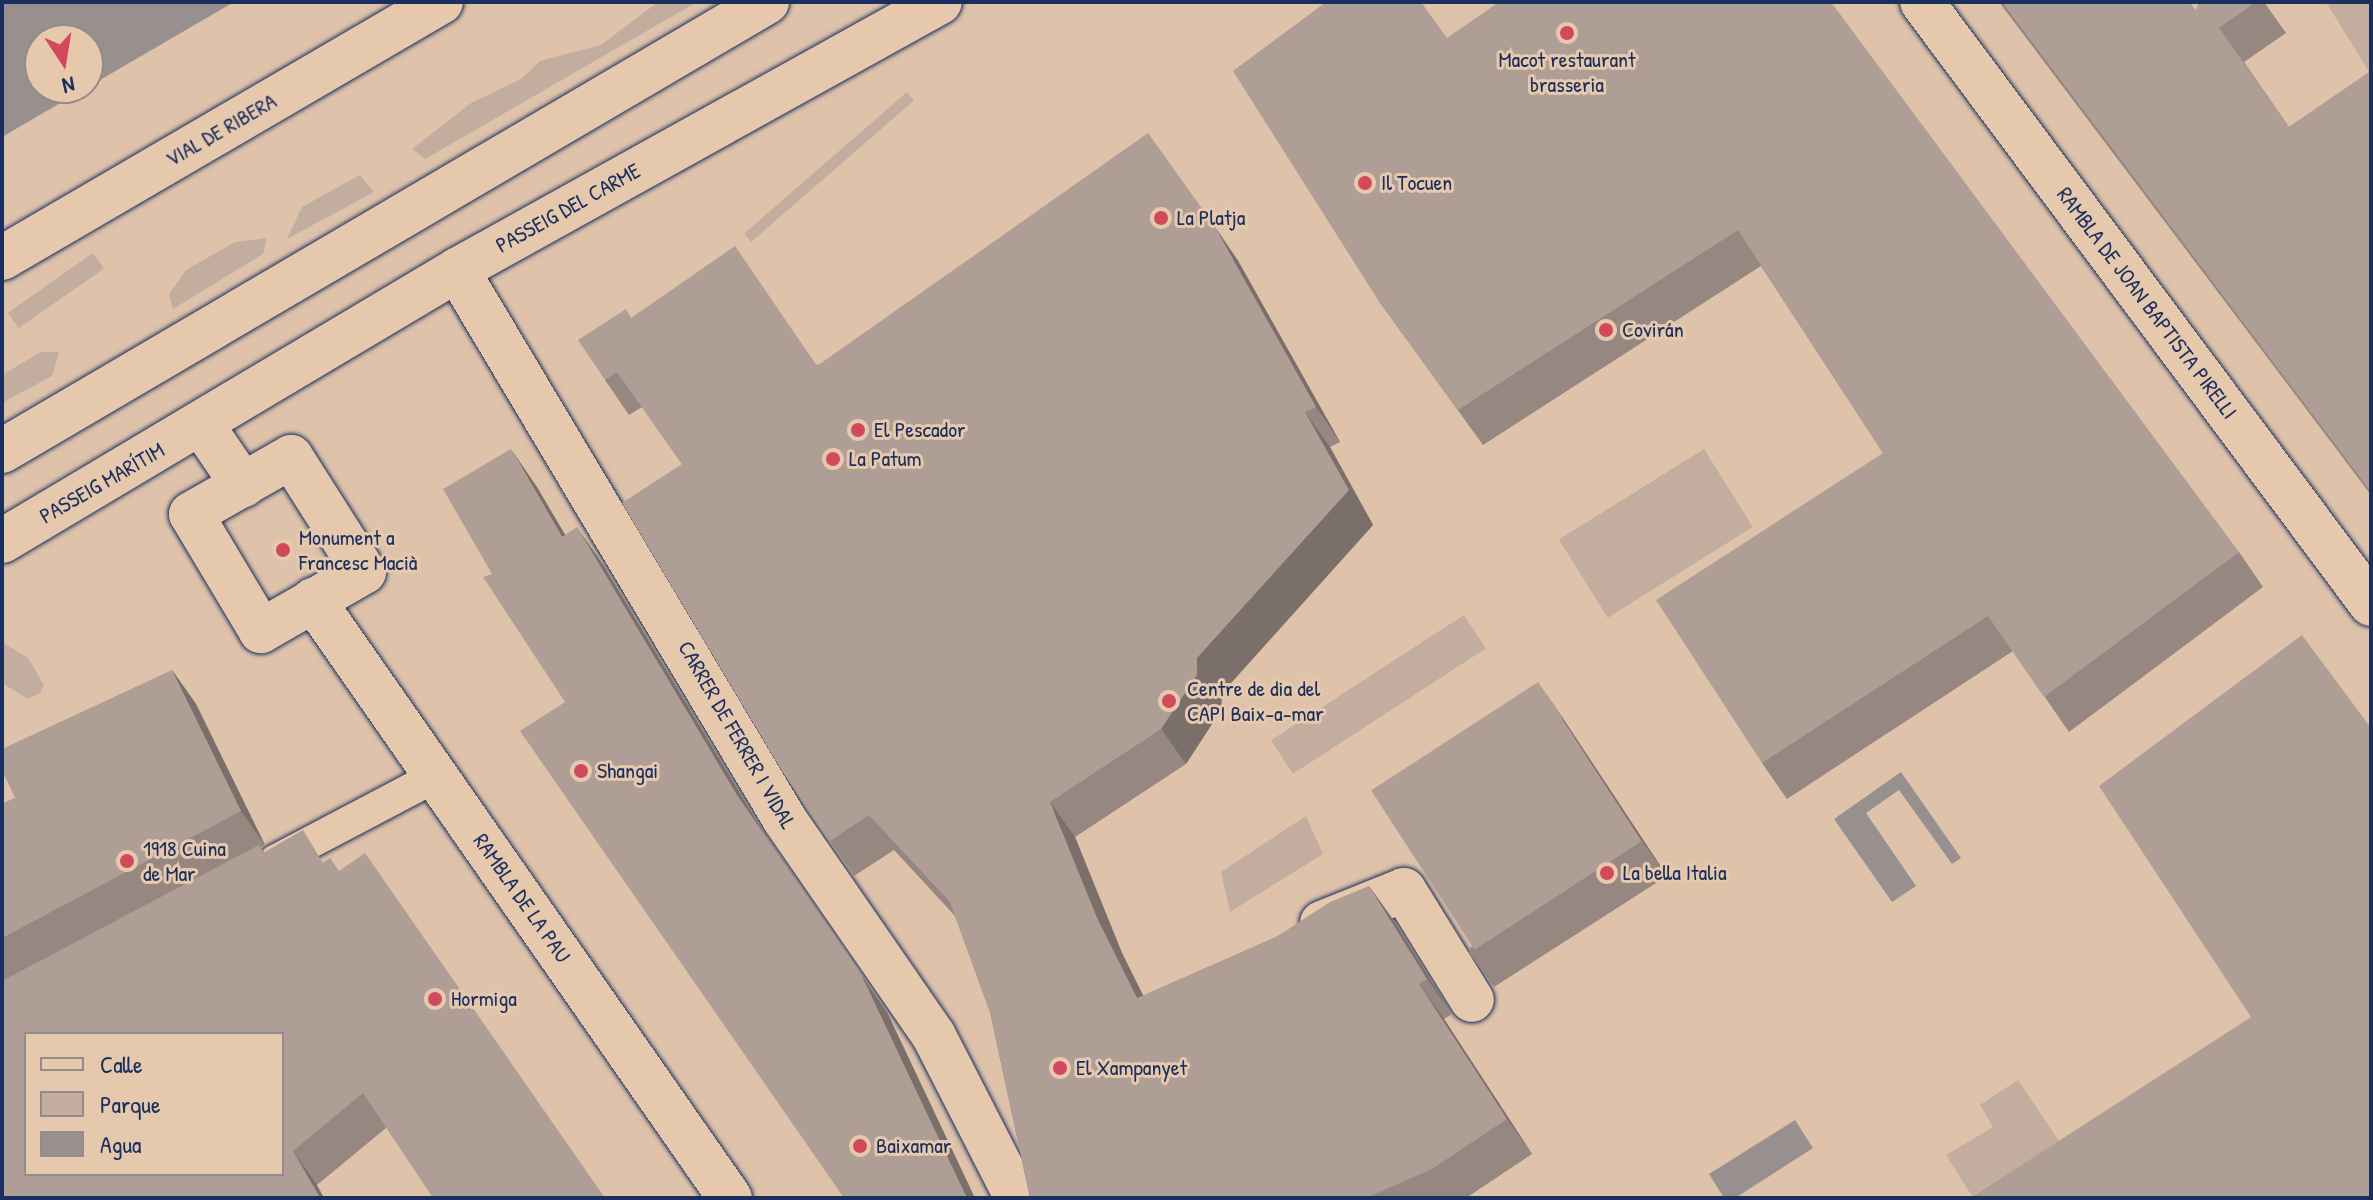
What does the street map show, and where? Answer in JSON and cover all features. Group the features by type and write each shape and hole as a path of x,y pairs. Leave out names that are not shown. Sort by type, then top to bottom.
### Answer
{"street":[{"name":"VIAL DE RIBERA","path":"2,258 441,2"},
{"path":"2,451 767,2"},
{"name":"PASSEIG DEL CARME","path":"202,425 457,270 940,2"},
{"name":"RAMBLA DE JOAN BAPTISTA PIRELLI","path":"1922,2 2365,583"},
{"name":"CARRER DE FERRER I VIDAL","path":"457,270 785,820 934,1036 1017,1198"},
{"path":"202,425 243,485"},
{"name":"PASSEIG MARÍTIM","path":"2,541 202,425"},
{"path":"291,457 364,572 261,631 191,514 243,485 291,457"},
{"name":"RAMBLA DE LA PAU","path":"313,600 438,775 730,1198"},
{"path":"1282,939 1404,890 1472,1000"}],"lane":[{"path":"241,879 438,775"}],"green space":[{"path":"658,2 697,2 425,159 412,149 471,103 521,79 540,61 601,45"},
{"path":"2326,2 2371,2 2371,75"},
{"path":"907,92 914,100 751,242 744,234"},
{"path":"360,175 374,192 287,239 302,207"},
{"path":"267,238 263,254 173,309 169,294 186,270 235,242"},
{"path":"93,253 104,269 19,328 8,313"},
{"path":"41,352 59,352 52,376 2,403 2,375"},
{"path":"1704,449 1753,527 1608,618 1559,540"},
{"path":"1464,615 1486,649 1293,774 1271,740"},
{"path":"2,642 28,658 44,685 40,693 28,699 2,683"},
{"path":"1306,816 1323,854 1230,912 1221,872"},
{"path":"2018,1080 2059,1141 1972,1196 1946,1155 1993,1127 1980,1105"}],"water":[{"path":"2,2 234,2 104,78 104,24 24,24 24,104 59,104 2,137"},
{"path":"1901,772 1961,858 1952,864 1899,790 1866,813 1916,886 1892,902 1834,819"},
{"path":"1795,1120 1813,1148 1735,1198 1724,1198 1709,1174"}],"building":[{"path":"1326,2 1421,2 1447,38 1499,2 1831,2 2239,552 2044,697 1988,616 1762,763 1656,600 1883,453 1738,230 1458,410 1378,300 1233,71"},
{"path":"2002,2 2189,2 2196,11 2199,2 2256,2 2219,28 2289,127 2371,71 2371,492"},
{"path":"1148,133 1213,224 1316,407 1305,412 1349,490 1197,658 1197,675 1161,729 1050,802 1097,918 1137,998 1276,937 1330,902 1369,886 1427,979 1419,984 1507,1119 1432,1169 1366,1198 1030,1198 990,1012 950,902 869,815 830,841 782,771 622,503 682,464 617,372 605,380 578,340 626,309 631,318 735,246 817,366"},
{"path":"511,449 562,537 577,527 737,795 861,974 967,1198 844,1198 520,731 565,702 483,577 492,574 443,489"},
{"path":"2302,635 2371,728 2371,1198 1970,1198 2251,1017 2099,786"},
{"path":"172,670 241,811 2,938 2,804 15,798 2,770 2,749"},
{"path":"1538,682 1641,841 1475,950 1371,790"},
{"path":"303,830 323,863 330,858 339,871 365,853 605,1198 433,1198 363,1093 293,1151 320,1198 2,1198 2,981 259,845 263,853"}],"place":[{"name":"Macot restaurant brasseria","path":"1567,33"},
{"name":"Il Tocuen","path":"1365,183"},
{"name":"La Platja","path":"1161,218"},
{"name":"Covirán","path":"1606,330"},
{"name":"El Pescador","path":"858,430"},
{"name":"La Patum","path":"833,459"},
{"name":"Monument a Francesc Macià","path":"283,550"},
{"name":"Centre de dia del CAPI Baix-a-mar","path":"1169,701"},
{"name":"Shangai","path":"581,771"},
{"name":"1918 Cuina de Mar","path":"127,861"},
{"name":"La bella Italia","path":"1607,873"},
{"name":"Hormiga","path":"435,999"},
{"name":"El Xampanyet","path":"1060,1068"},
{"name":"Baixamar","path":"860,1146"}]}
